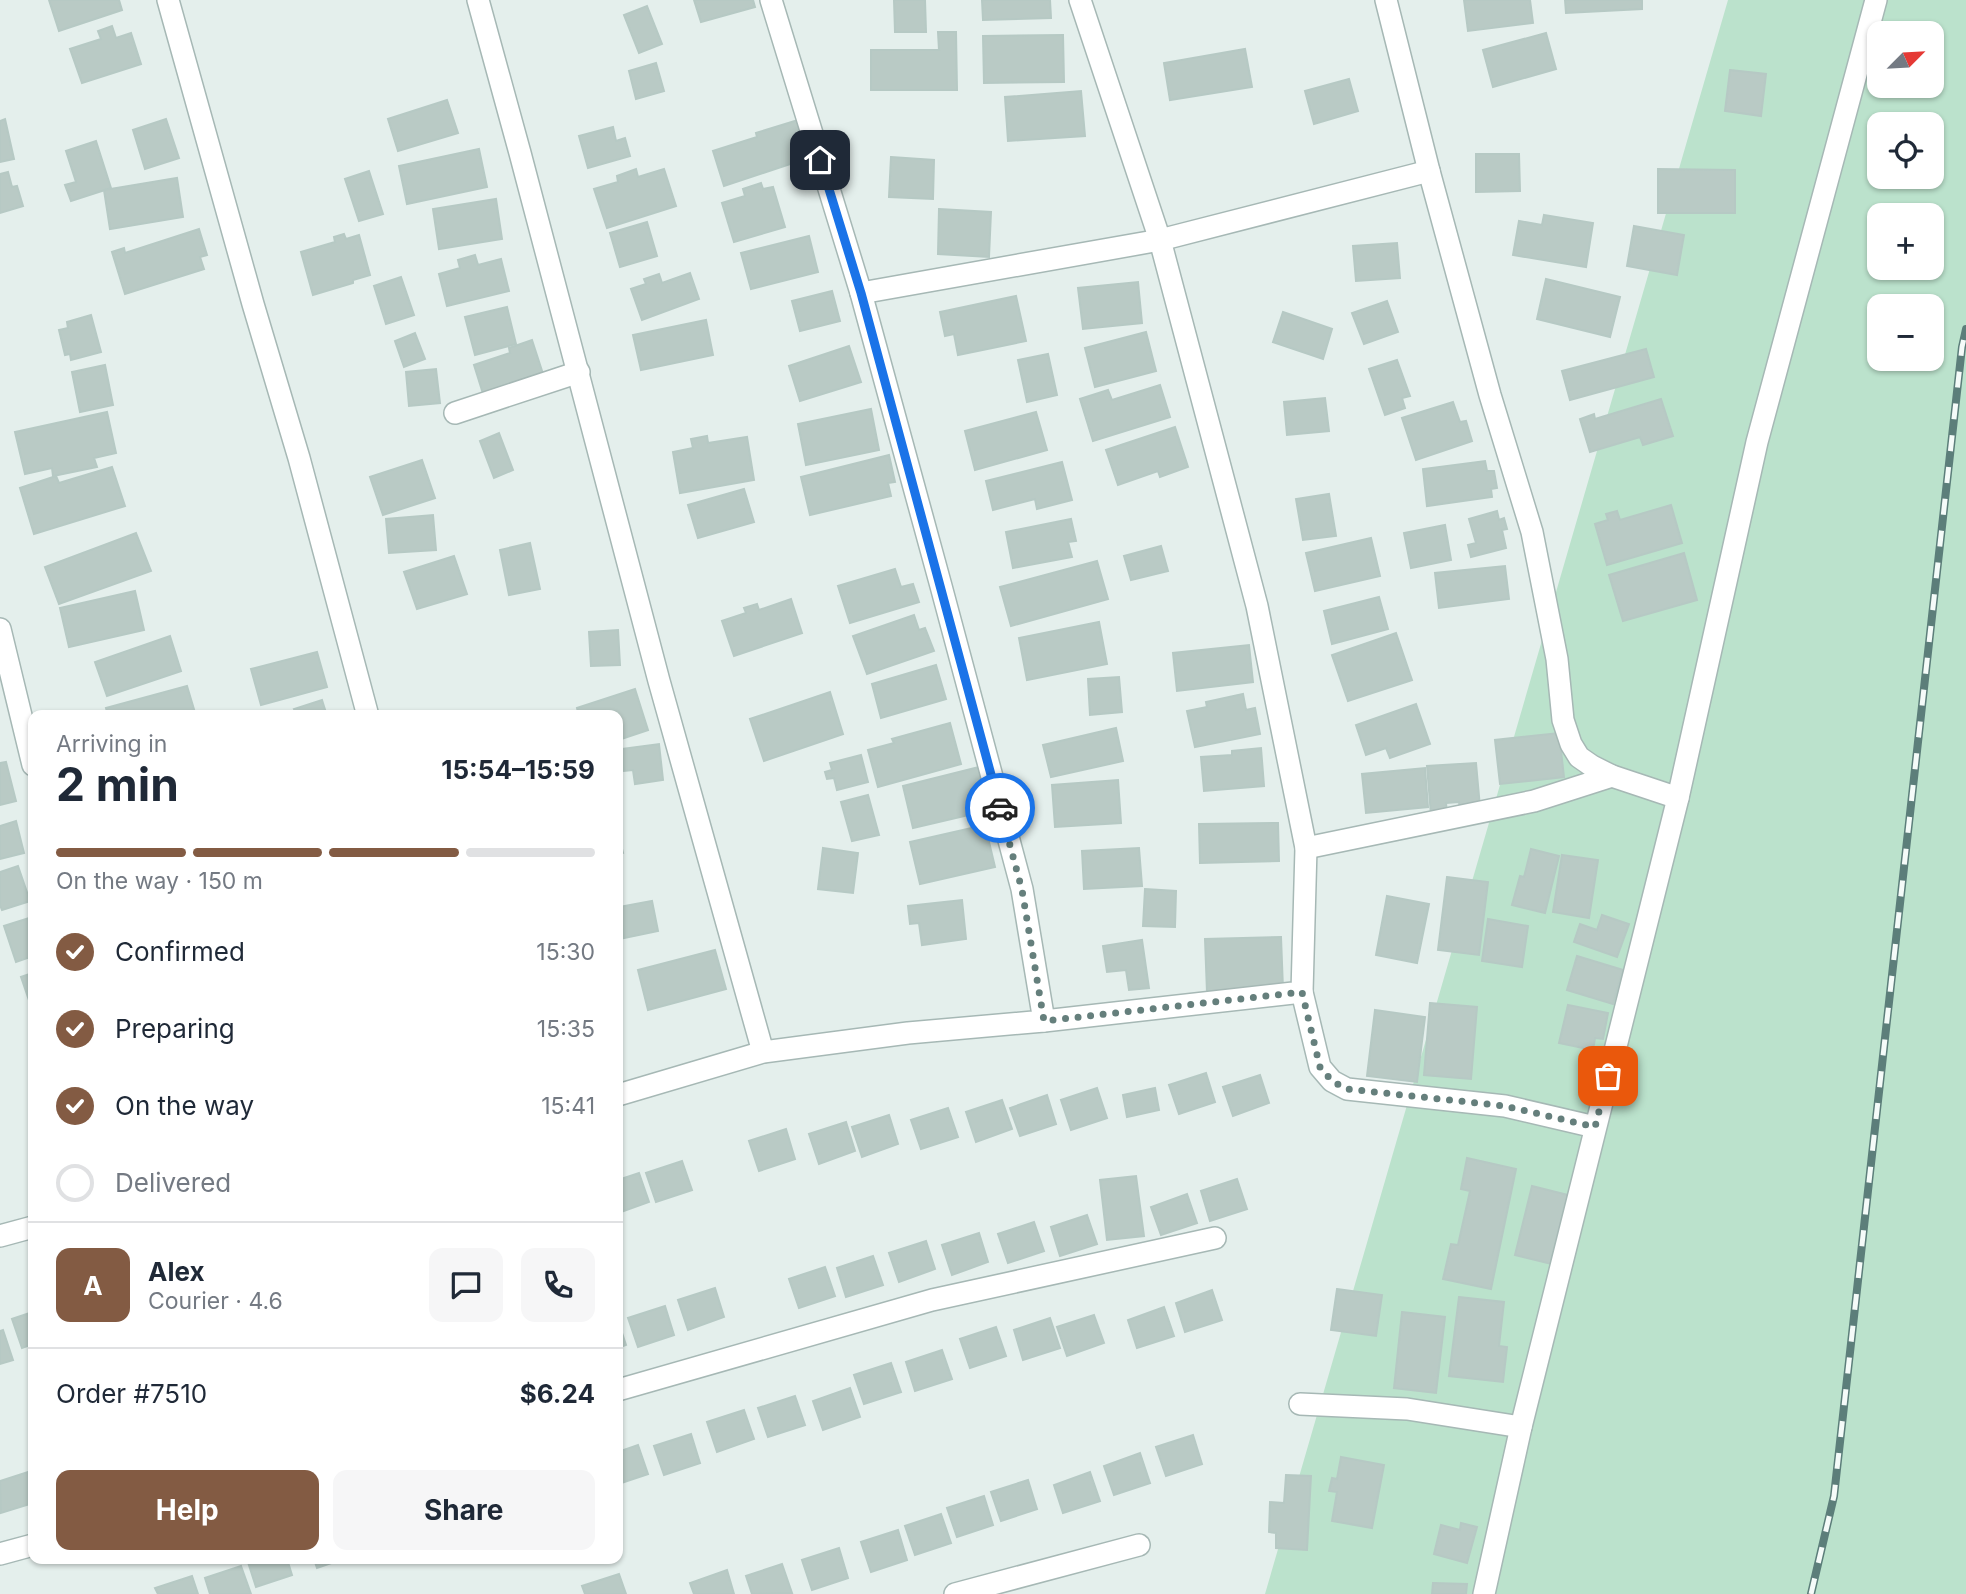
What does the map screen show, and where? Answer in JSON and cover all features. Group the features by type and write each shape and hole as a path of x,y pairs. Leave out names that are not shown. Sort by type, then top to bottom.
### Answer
{"street":[{"path":"168,0 299,458 366,710"},
{"path":"478,0 659,681 763,1052"},
{"path":"771,0 861,293 1022,890 1044,1021"},
{"path":"1080,0 1160,240 1257,606 1306,848 1302,992 1320,1067 1332,1081 1347,1089 1505,1106 1595,1127"},
{"path":"1386,0 1490,395 1532,532 1557,659 1563,720 1571,744 1579,757 1592,766 1612,776 1678,798"},
{"path":"1484,1594 1521,1427 1678,798 1757,442 1876,0"},
{"path":"861,293 1160,240 1429,171"},
{"path":"455,412 579,372"},
{"path":"0,629 28,744"},
{"path":"1306,848 1534,801 1612,776"},
{"path":"623,1094 763,1052 908,1033 1044,1021 1302,992"},
{"path":"0,1236 28,1228"},
{"path":"623,1389 932,1300 1215,1238"},
{"path":"1300,1404 1407,1409 1521,1427"},
{"path":"955,1594 1139,1545"},
{"path":"0,1554 28,1546"}],"green space":[{"path":"1728,0 1966,0 1966,1594 1265,1594"}],"building":[{"path":"49,0 119,0 122,10 59,31"},
{"path":"694,0 753,0 755,7 701,22"},
{"path":"894,0 925,0 926,32 895,32"},
{"path":"982,0 1050,0 1051,18 983,20"},
{"path":"1464,0 1530,0 1533,23 1468,31"},
{"path":"1565,0 1642,0 1642,9 1566,13"},
{"path":"647,6 662,44 639,53 624,15"},
{"path":"112,26 116,38 131,33 141,64 82,83 70,49 101,39 98,31"},
{"path":"938,32 956,32 957,90 871,90 871,50 939,50"},
{"path":"1546,33 1556,69 1493,87 1483,50"},
{"path":"1063,35 1064,82 984,83 983,36"},
{"path":"1245,49 1252,87 1170,100 1164,63"},
{"path":"656,63 664,91 636,99 629,71"},
{"path":"1730,70 1766,74 1761,116 1725,111"},
{"path":"1349,79 1358,111 1314,124 1305,91"},
{"path":"1081,91 1085,136 1008,141 1005,97"},
{"path":"447,100 458,133 398,151 388,119"},
{"path":"5,119 14,159 0,162 0,121"},
{"path":"166,119 179,158 145,169 133,130"},
{"path":"798,120 811,157 724,186 713,151 757,137 756,133"},
{"path":"613,127 616,141 625,138 630,156 588,168 579,136"},
{"path":"96,141 111,188 71,201 65,185 76,182 66,151"},
{"path":"479,149 487,187 407,204 399,166"},
{"path":"1476,154 1519,154 1520,191 1476,192"},
{"path":"891,157 934,160 933,199 889,197"},
{"path":"636,169 638,177 664,169 676,206 607,228 594,189 618,182 617,176"},
{"path":"1658,169 1735,170 1735,213 1658,213"},
{"path":"369,171 383,214 359,221 345,179"},
{"path":"8,172 12,187 17,186 23,206 0,213 0,174"},
{"path":"177,178 183,217 110,229 104,190"},
{"path":"761,183 763,189 773,187 785,227 734,242 722,203 745,196 743,189"},
{"path":"496,199 502,239 439,249 433,209"},
{"path":"939,209 991,212 989,257 938,254"},
{"path":"1544,215 1593,223 1586,267 1513,255 1519,221 1542,225"},
{"path":"647,222 657,256 620,267 610,233"},
{"path":"1634,226 1684,235 1677,275 1627,266"},
{"path":"199,229 207,255 200,257 204,269 125,294 112,252 124,248 125,253"},
{"path":"344,234 346,239 359,235 370,275 313,295 301,252 335,242 334,237"},
{"path":"809,236 818,272 751,289 741,253"},
{"path":"1397,243 1400,278 1356,281 1353,246"},
{"path":"475,255 478,265 501,259 509,291 447,306 439,274 460,268 458,260"},
{"path":"690,273 699,299 642,320 631,289 646,284 644,279 659,274 662,283"},
{"path":"401,277 414,315 386,324 374,286"},
{"path":"1546,279 1620,297 1610,337 1537,319"},
{"path":"1138,282 1142,323 1083,329 1078,288"},
{"path":"832,291 840,321 800,331 792,301"},
{"path":"1016,296 1026,341 958,355 954,334 945,336 940,312"},
{"path":"1387,301 1398,332 1364,344 1352,313"},
{"path":"507,307 516,344 475,355 465,317"},
{"path":"1283,312 1332,329 1323,359 1273,342"},
{"path":"91,315 101,352 71,360 70,354 65,355 59,330 68,328 67,322"},
{"path":"706,320 713,355 641,370 633,335"},
{"path":"1146,332 1156,371 1095,387 1085,348"},
{"path":"415,333 425,359 404,367 395,341"},
{"path":"532,340 545,380 485,400 474,365 510,353 509,348"},
{"path":"849,346 861,382 800,401 789,366"},
{"path":"1646,349 1654,377 1570,400 1562,371"},
{"path":"1048,354 1057,395 1027,402 1018,360"},
{"path":"1397,360 1410,396 1402,398 1405,408 1385,415 1369,369"},
{"path":"105,365 113,405 80,412 72,372"},
{"path":"436,369 440,403 409,406 406,372"},
{"path":"1160,385 1170,417 1093,441 1080,399 1108,390 1112,400"},
{"path":"1325,398 1329,431 1287,435 1284,402"},
{"path":"1661,399 1673,436 1643,445 1640,437 1590,452 1580,419 1594,414 1595,419"},
{"path":"1453,402 1460,422 1466,421 1472,441 1416,460 1402,418"},
{"path":"871,409 879,450 806,465 798,424"},
{"path":"107,412 116,453 94,458 97,467 53,476 52,468 25,474 15,432"},
{"path":"1036,412 1047,450 975,470 965,431"},
{"path":"1175,427 1188,467 1160,477 1158,471 1118,485 1106,450"},
{"path":"499,433 513,470 494,478 480,441"},
{"path":"707,436 708,443 747,437 754,480 680,493 673,452 693,448 691,439"},
{"path":"889,455 895,482 888,483 891,496 810,515 801,477"},
{"path":"422,460 435,498 383,515 370,477"},
{"path":"1485,461 1487,471 1494,471 1497,488 1491,489 1492,497 1427,506 1423,469"},
{"path":"1062,462 1072,500 1037,509 1035,499 993,510 986,481"},
{"path":"112,467 125,506 34,534 20,488 56,476 59,483"},
{"path":"744,489 754,522 698,538 688,505"},
{"path":"1329,494 1336,536 1303,540 1296,499"},
{"path":"1671,505 1682,543 1607,565 1595,524 1608,520 1606,514 1617,511 1620,520"},
{"path":"1497,511 1499,520 1504,518 1507,529 1502,530 1506,548 1471,557 1468,545 1476,543 1469,519"},
{"path":"433,515 436,550 389,553 386,519"},
{"path":"1071,519 1076,541 1068,542 1072,557 1013,568 1006,532"},
{"path":"1445,525 1451,560 1411,568 1404,533"},
{"path":"136,533 151,571 59,604 45,567"},
{"path":"1371,538 1380,576 1315,591 1306,553"},
{"path":"530,543 540,589 509,595 500,550"},
{"path":"1161,546 1168,571 1131,580 1124,556"},
{"path":"1684,553 1697,600 1623,621 1609,575"},
{"path":"454,556 467,594 417,609 404,572"},
{"path":"1097,561 1108,599 1011,626 1000,587"},
{"path":"1505,566 1509,599 1439,608 1435,573"},
{"path":"895,569 901,587 913,584 919,602 850,623 838,586"},
{"path":"135,591 144,630 69,647 60,608"},
{"path":"1379,597 1388,629 1332,644 1324,611"},
{"path":"791,599 802,633 734,656 722,621 746,613 744,608 757,604 759,610"},
{"path":"914,615 919,630 925,628 934,651 867,674 853,636"},
{"path":"1099,622 1107,664 1027,680 1019,638"},
{"path":"618,630 620,665 591,666 589,632"},
{"path":"1396,633 1412,680 1348,701 1332,655"},
{"path":"170,636 181,671 107,696 95,662"},
{"path":"1249,645 1253,682 1177,691 1173,653"},
{"path":"317,652 327,687 261,705 251,669"},
{"path":"936,665 946,699 881,718 872,684"},
{"path":"1119,677 1122,712 1090,715 1088,679"},
{"path":"187,686 194,710 106,710"},
{"path":"635,689 648,730 623,738 623,710 577,708"},
{"path":"830,692 843,734 764,761 750,719"},
{"path":"1243,694 1246,710 1255,708 1260,734 1195,747 1187,711 1207,707 1206,702"},
{"path":"322,700 325,710 294,710"},
{"path":"1416,704 1430,744 1390,758 1386,748 1366,755 1356,725"},
{"path":"950,723 961,764 878,787 868,750 894,743 892,739"},
{"path":"1116,728 1123,761 1051,777 1043,745"},
{"path":"1559,733 1564,777 1500,784 1495,740"},
{"path":"659,744 663,780 635,784 633,770 624,771 623,749"},
{"path":"1261,748 1264,786 1204,791 1201,757 1232,755 1232,751"},
{"path":"861,755 868,782 837,790 834,778 827,779 825,772 832,770 830,763"},
{"path":"6,762 16,801 0,805 0,763"},
{"path":"1476,763 1480,807 1460,809 1459,802 1446,803 1447,813 1431,815 1427,766"},
{"path":"979,767 990,810 913,828 903,786"},
{"path":"1425,768 1428,807 1366,813 1362,774"},
{"path":"1118,780 1121,823 1055,827 1052,785"},
{"path":"868,795 879,835 852,841 841,802"},
{"path":"16,821 24,853 0,859 0,826"},
{"path":"1278,823 1279,861 1200,863 1199,824"},
{"path":"985,825 995,867 920,884 910,842"},
{"path":"823,848 858,853 853,893 818,889"},
{"path":"1139,848 1142,886 1084,889 1082,851"},
{"path":"1531,849 1559,856 1545,913 1512,905 1520,876 1524,877"},
{"path":"1562,855 1598,860 1589,918 1553,912"},
{"path":"18,866 28,902 2,910 0,872"},
{"path":"1447,877 1488,882 1479,955 1438,950"},
{"path":"1145,889 1176,891 1175,927 1143,926"},
{"path":"1387,896 1429,904 1417,963 1376,955"},
{"path":"962,900 966,939 922,945 919,923 910,924 908,906"},
{"path":"652,901 658,931 624,938 623,906"},
{"path":"1602,915 1629,924 1617,957 1574,942 1580,924 1597,930"},
{"path":"28,918 28,958 16,962 4,926"},
{"path":"1488,919 1528,926 1522,967 1482,961"},
{"path":"1281,937 1283,989 1207,992 1205,939"},
{"path":"1142,940 1149,988 1129,990 1126,970 1107,972 1103,946"},
{"path":"715,950 726,989 648,1010 638,970"},
{"path":"1577,956 1623,970 1613,1004 1567,990"},
{"path":"28,975 28,997 21,977"},
{"path":"1430,1003 1477,1007 1471,1079 1424,1075"},
{"path":"1568,1005 1608,1013 1603,1039 1595,1038 1593,1050 1559,1043"},
{"path":"1375,1010 1425,1017 1417,1082 1367,1076"},
{"path":"1206,1073 1215,1102 1179,1114 1169,1085"},
{"path":"1260,1075 1269,1103 1233,1116 1223,1087"},
{"path":"1097,1088 1107,1118 1071,1130 1061,1100"},
{"path":"1155,1088 1159,1110 1127,1117 1123,1095"},
{"path":"1047,1095 1056,1124 1020,1136 1010,1108"},
{"path":"1002,1100 1012,1129 976,1142 966,1112"},
{"path":"948,1108 958,1137 921,1149 911,1120"},
{"path":"889,1115 898,1144 862,1157 852,1127"},
{"path":"846,1122 855,1151 819,1164 809,1134"},
{"path":"786,1129 795,1159 759,1171 749,1141"},
{"path":"1467,1158 1516,1169 1491,1289 1443,1279 1451,1244 1458,1245 1470,1191 1461,1189"},
{"path":"682,1161 692,1190 656,1202 646,1173"},
{"path":"639,1173 649,1202 623,1211 623,1178"},
{"path":"1136,1176 1144,1236 1107,1240 1100,1180"},
{"path":"1237,1179 1247,1209 1210,1221 1201,1191"},
{"path":"1532,1186 1576,1197 1560,1266 1515,1255"},
{"path":"1187,1194 1197,1223 1161,1235 1151,1207"},
{"path":"1087,1215 1097,1244 1060,1256 1051,1227"},
{"path":"1034,1222 1044,1251 1008,1263 998,1234"},
{"path":"979,1233 988,1262 952,1275 942,1245"},
{"path":"926,1241 935,1269 899,1282 889,1253"},
{"path":"873,1256 883,1285 846,1297 837,1268"},
{"path":"825,1267 835,1296 799,1308 789,1279"},
{"path":"715,1288 724,1317 688,1330 678,1300"},
{"path":"1337,1289 1382,1295 1376,1336 1331,1330"},
{"path":"1212,1290 1222,1320 1185,1332 1176,1303"},
{"path":"1459,1297 1504,1302 1499,1346 1507,1347 1503,1382 1449,1376"},
{"path":"665,1306 674,1335 638,1347 628,1318"},
{"path":"1164,1307 1174,1336 1137,1348 1128,1320"},
{"path":"1402,1312 1445,1317 1436,1393 1394,1388"},
{"path":"28,1314 28,1346 22,1348 12,1319"},
{"path":"1094,1315 1104,1343 1067,1356 1057,1327"},
{"path":"1050,1318 1060,1348 1023,1360 1014,1330"},
{"path":"996,1327 1006,1356 970,1368 960,1339"},
{"path":"3,1330 13,1360 0,1364 0,1331"},
{"path":"942,1350 952,1379 915,1391 906,1362"},
{"path":"891,1363 901,1392 864,1404 854,1375"},
{"path":"850,1388 860,1417 823,1430 813,1401"},
{"path":"795,1396 805,1425 768,1437 758,1408"},
{"path":"744,1410 754,1439 717,1452 707,1422"},
{"path":"691,1434 700,1463 664,1475 654,1446"},
{"path":"1193,1435 1202,1464 1166,1476 1156,1447"},
{"path":"638,1445 648,1474 623,1482 623,1450"},
{"path":"1140,1453 1150,1483 1114,1495 1104,1466"},
{"path":"1341,1457 1384,1465 1372,1528 1332,1521 1337,1492 1329,1491 1332,1478 1337,1479"},
{"path":"28,1472 28,1505 1,1513 0,1481"},
{"path":"1090,1472 1100,1501 1063,1513 1054,1485"},
{"path":"1286,1475 1311,1476 1307,1550 1276,1548 1276,1533 1269,1532 1270,1502 1284,1503"},
{"path":"1028,1480 1037,1509 1001,1521 991,1492"},
{"path":"984,1496 993,1525 957,1537 947,1508"},
{"path":"941,1514 951,1543 915,1555 905,1526"},
{"path":"1461,1523 1477,1527 1467,1563 1434,1554 1441,1525 1460,1530"},
{"path":"898,1530 907,1560 871,1572 861,1542"},
{"path":"839,1548 848,1578 812,1590 802,1560"},
{"path":"249,1564 289,1564 292,1575 256,1587"},
{"path":"782,1564 792,1593 752,1594 746,1576"},
{"path":"241,1566 251,1594 210,1594 205,1578"},
{"path":"727,1570 734,1594 694,1594 690,1583"},
{"path":"619,1574 626,1594 585,1594 582,1586"},
{"path":"192,1576 198,1594 158,1594 155,1588"},
{"path":"1433,1583 1467,1584 1466,1594 1432,1594"}],"railway":[{"path":"1811,1594 1834,1496 1966,329"}],"way so far":[{"path":"1000,808 1022,890 1044,1021 1302,992 1320,1067 1332,1081 1347,1089 1505,1106 1595,1127 1608,1076"}],"route":[{"path":"820,160 861,293 1000,808"}]}
